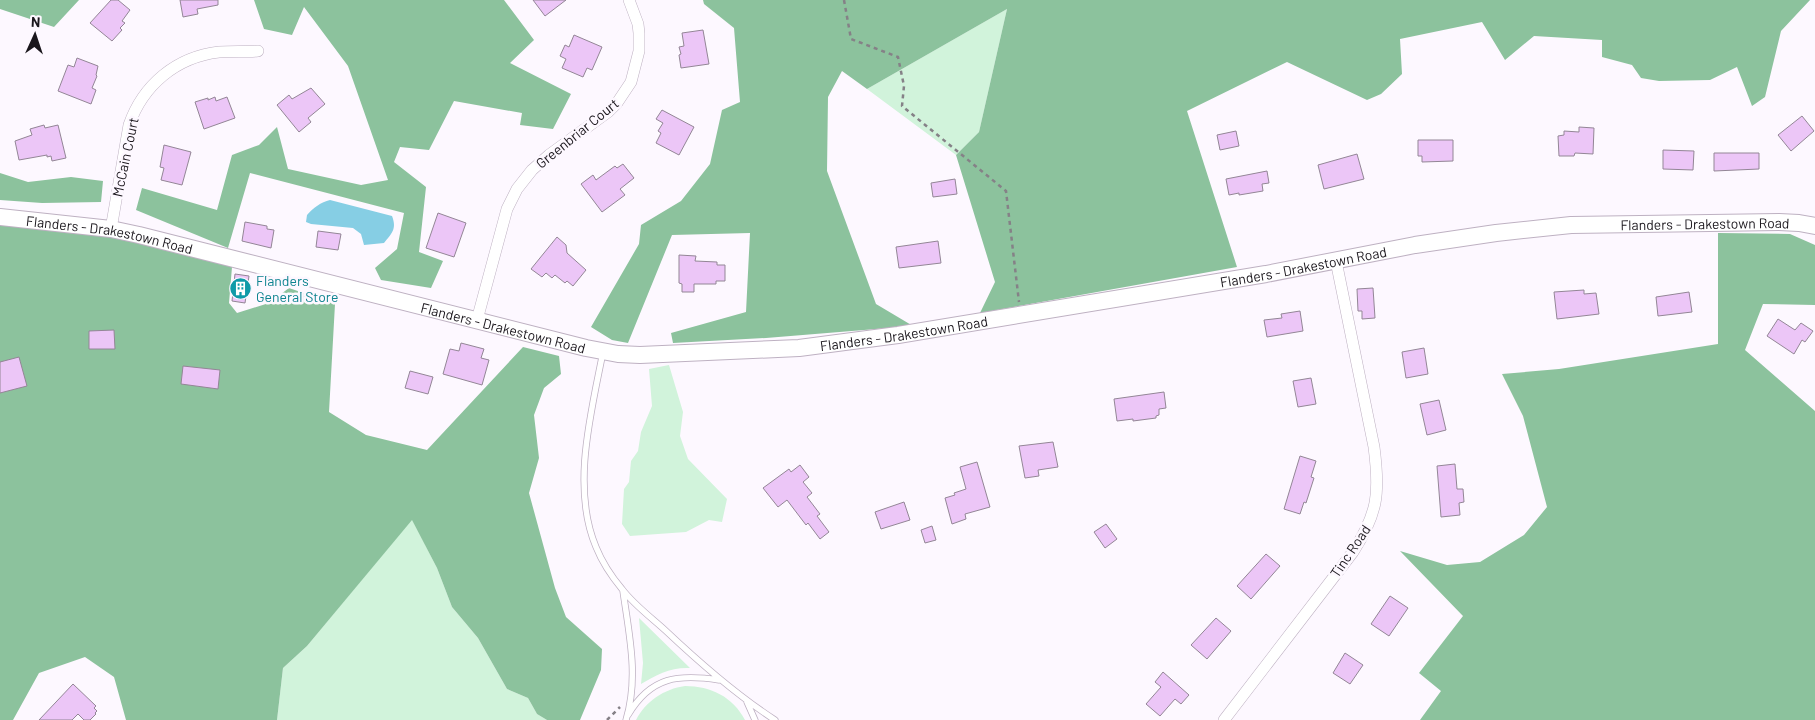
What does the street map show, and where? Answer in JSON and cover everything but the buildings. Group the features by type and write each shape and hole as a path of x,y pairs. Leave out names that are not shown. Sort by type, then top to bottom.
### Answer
{"street":[{"name":"Greenbriar Court","path":"477,320 507,209 517,189 532,170 549,154 608,112 618,102 631,82 639,50 639,34 638,24 629,0"},
{"name":"McCain Court","path":"111,229 129,125 134,112 148,91 168,71 197,57 219,52 258,51"},
{"name":"Flanders - Drakestown Road","path":"0,217 111,229 153,238 603,352 640,355 799,348 844,343 1336,261 1436,241 1496,233 1571,225 1779,222 1815,226"},
{"name":"Tinc Road","path":"1224,720 1262,668 1353,552 1366,533 1375,507 1378,480 1374,447 1336,261"}],"lane":[{"path":"603,352 587,441 585,469 586,508 595,546 601,559 623,591 719,680 746,702 775,720"},
{"path":"623,591 633,672 627,718"},
{"path":"627,718 638,700 646,692 669,680 694,676 719,680"},
{"path":"746,702 755,720"}],"path":[{"path":"844,0 851,39 898,58 904,86 902,106 1006,191 1020,314"}],"green space":[{"path":"0,0 79,0 54,27 0,9"},
{"path":"254,0 504,0 534,40 510,63 571,94 553,129 520,125 522,113 454,101 429,150 400,147 394,162 426,187 419,252 443,261 431,288 381,280 375,268 397,249 404,213 250,173 228,248 136,210 142,188 217,210 232,155 259,145 277,127 288,169 361,185 388,180 348,66 304,7 292,35 264,29"},
{"path":"703,0 1810,0 1781,31 1765,97 1752,106 1737,67 1710,80 1659,81 1641,78 1632,65 1602,57 1602,40 1534,36 1505,60 1482,22 1400,39 1402,74 1381,94 1367,100 1287,62 1187,111 1237,267 980,313 995,282 956,155 979,132 1007,9 867,89 842,71 828,97 827,171 876,304 913,326 766,338 673,343 671,333 746,312 750,233 672,235 628,343 612,340 591,327 639,244 641,225 681,201 710,164 722,110 740,102 734,28 704,4"},
{"path":"1007,9 979,132 956,155 867,89"},
{"path":"0,173 28,182 71,177 103,181 101,202 42,203 0,200"},
{"path":"0,225 120,237 232,267 229,303 237,313 269,303 289,288 335,304 329,412 366,435 427,450 523,347 559,356 561,374 544,388 534,415 539,458 529,493 555,588 566,617 602,649 601,670 580,720 547,720 537,714 528,698 507,689 478,638 452,607 437,568 412,520 307,646 283,668 277,720 126,720 114,677 85,657 39,673 13,720 0,720"},
{"path":"1718,233 1790,234 1815,245 1815,305 1763,304 1745,350 1815,411 1815,720 1420,720 1441,691 1419,673 1463,616 1400,551 1447,565 1480,562 1524,535 1547,507 1523,416 1502,374 1559,369 1718,344"},
{"path":"669,365 683,412 680,436 688,459 727,499 722,522 709,520 686,532 630,536 622,524 624,489 629,482 631,461 638,451 641,432 652,406 649,369"},
{"path":"412,519 437,568 452,607 478,638 507,689 528,698 537,714 547,720 277,720 283,668 307,646"},
{"path":"639,618 690,668 670,670 641,684 643,663"},
{"path":"685,686 704,688 720,694 734,705 745,720 636,720 645,707 656,697 670,690"}],"water":[{"path":"330,200 392,216 393,231 384,243 364,245 361,234 353,228 306,222 307,215 312,210"}],"place":[{"name":"Flanders General Store","path":"240,288"}]}
